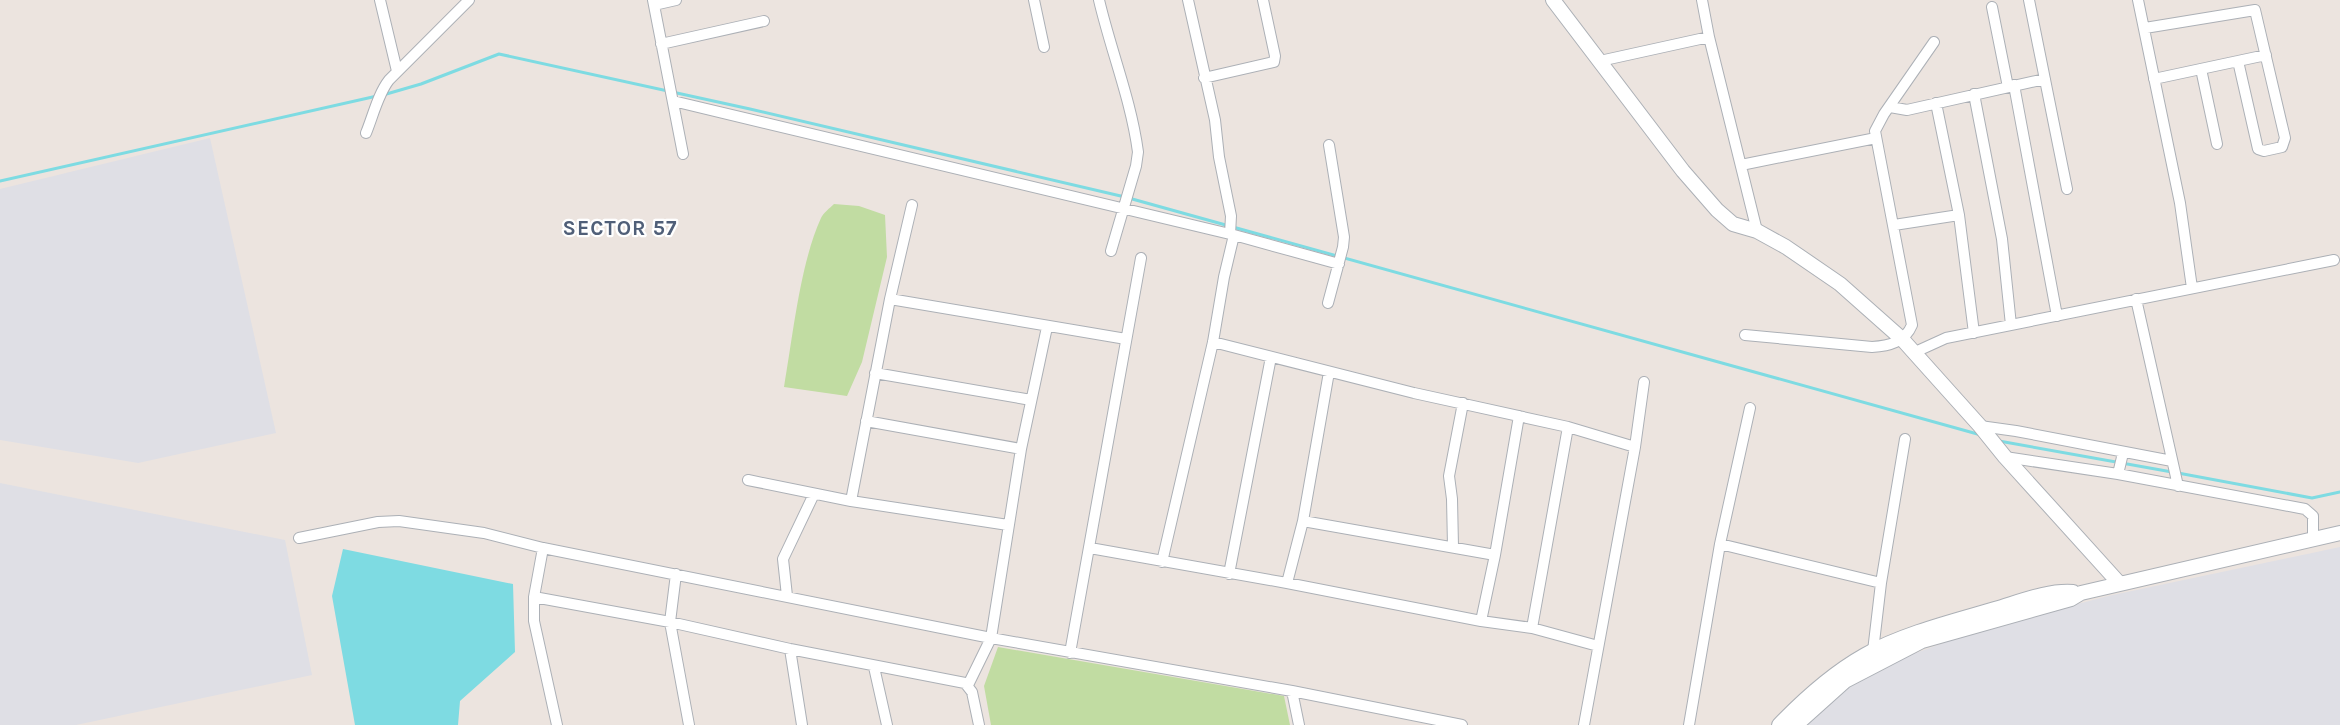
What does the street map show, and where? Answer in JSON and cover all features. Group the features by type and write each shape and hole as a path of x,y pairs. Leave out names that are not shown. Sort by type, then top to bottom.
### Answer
{"street":[{"path":"380,0 397,71"},
{"path":"366,133 382,89 397,71 469,0"},
{"path":"676,0 653,2 683,154"},
{"path":"1034,0 1044,47"},
{"path":"1099,0 1106,31 1116,57 1137,143 1138,159 1111,251"},
{"path":"1162,562 1213,342 1232,230 1219,157 1215,120 1204,78 1188,0"},
{"path":"1204,78 1274,62 1275,56 1263,0"},
{"path":"1553,0 1683,171 1712,205 1733,224 1757,231 1786,247 1840,284 1902,339 1984,430 2001,453 2119,583"},
{"path":"1702,0 1709,37 1757,231"},
{"path":"2029,0 2067,189"},
{"path":"2138,0 2180,203 2192,288"},
{"path":"1992,7 2011,86 2057,316"},
{"path":"2145,28 2254,10 2285,141 2282,147 2264,151 2258,149 2238,61"},
{"path":"661,44 764,21"},
{"path":"1600,61 1709,37"},
{"path":"1745,335 1872,347 1888,346 1902,339 1909,332 1912,325 1876,138 1876,128 1934,42"},
{"path":"2154,79 2266,55"},
{"path":"2201,69 2217,144"},
{"path":"1890,107 1907,110 2045,79"},
{"path":"672,94 1232,230 1339,262"},
{"path":"1974,94 2002,239 2011,325"},
{"path":"1936,103 1958,215 1974,333"},
{"path":"1741,165 1876,138"},
{"path":"1328,146 1343,222 1343,247 1328,303"},
{"path":"851,501 890,299 912,205"},
{"path":"1894,225 1958,215"},
{"path":"1070,652 1141,258"},
{"path":"1913,353 1946,338 2334,260"},
{"path":"890,299 1126,339"},
{"path":"2136,299 2175,473"},
{"path":"968,685 991,638 1020,449 1047,327"},
{"path":"1213,342 1329,372 1568,427 1635,447"},
{"path":"1229,574 1271,357"},
{"path":"1288,583 1303,521 1329,372"},
{"path":"875,373 1031,400"},
{"path":"1584,725 1635,447 1644,382"},
{"path":"1453,546 1452,499 1449,476 1463,403"},
{"path":"1689,725 1720,544 1750,408"},
{"path":"1481,621 1496,555 1519,416"},
{"path":"866,421 1020,449"},
{"path":"1532,628 1568,427"},
{"path":"1984,430 2016,431 2122,455 2175,473 2305,509 2312,516 2313,538"},
{"path":"1873,651 1880,583 1905,439"},
{"path":"2001,453 2119,472 2175,473"},
{"path":"2119,472 2122,455"},
{"path":"748,480 851,501 1008,525"},
{"path":"787,596 783,559 814,494"},
{"path":"299,538 378,522 399,521 484,533 542,548 991,638 1292,691 1462,725"},
{"path":"1303,521 1496,555"},
{"path":"1796,725 1845,681 1922,642 2062,602 2082,593 2119,583 2340,533"},
{"path":"1720,544 1880,583"},
{"path":"542,548 534,597 534,621 557,725"},
{"path":"1090,548 1288,583 1481,621 1532,628 1598,646"},
{"path":"676,574 670,622 689,725"},
{"path":"1779,725 1838,672 1873,651 1952,622 2018,603 2063,592 2082,593"},
{"path":"534,597 670,622 790,649 968,685 972,692 979,725"},
{"path":"790,649 802,725"},
{"path":"874,666 887,725"},
{"path":"1292,691 1299,725"}],"shaded area":[{"path":"210,138 276,433 138,463 0,440 0,189"},
{"path":"0,483 285,540 312,675 76,725 0,725"},
{"path":"2340,547 2340,725 1804,725 1861,673 1979,630 2108,596"}],"green space":[{"path":"834,204 859,206 885,215 887,257 862,362 847,396 784,387 802,278 821,218"},
{"path":"998,647 1284,696 1290,725 991,725 984,686"}],"water":[{"path":"343,549 513,584 515,652 460,701 458,725 355,725 332,596"}],"waterway":[{"path":"383,95 421,84 499,54 750,109 1125,197 1981,435"},
{"path":"0,181 377,96"},
{"path":"1999,441 2172,472"},
{"path":"2178,473 2312,498 2340,492"}],"district":[{"name":"SECTOR 57","path":"620,228"}]}
